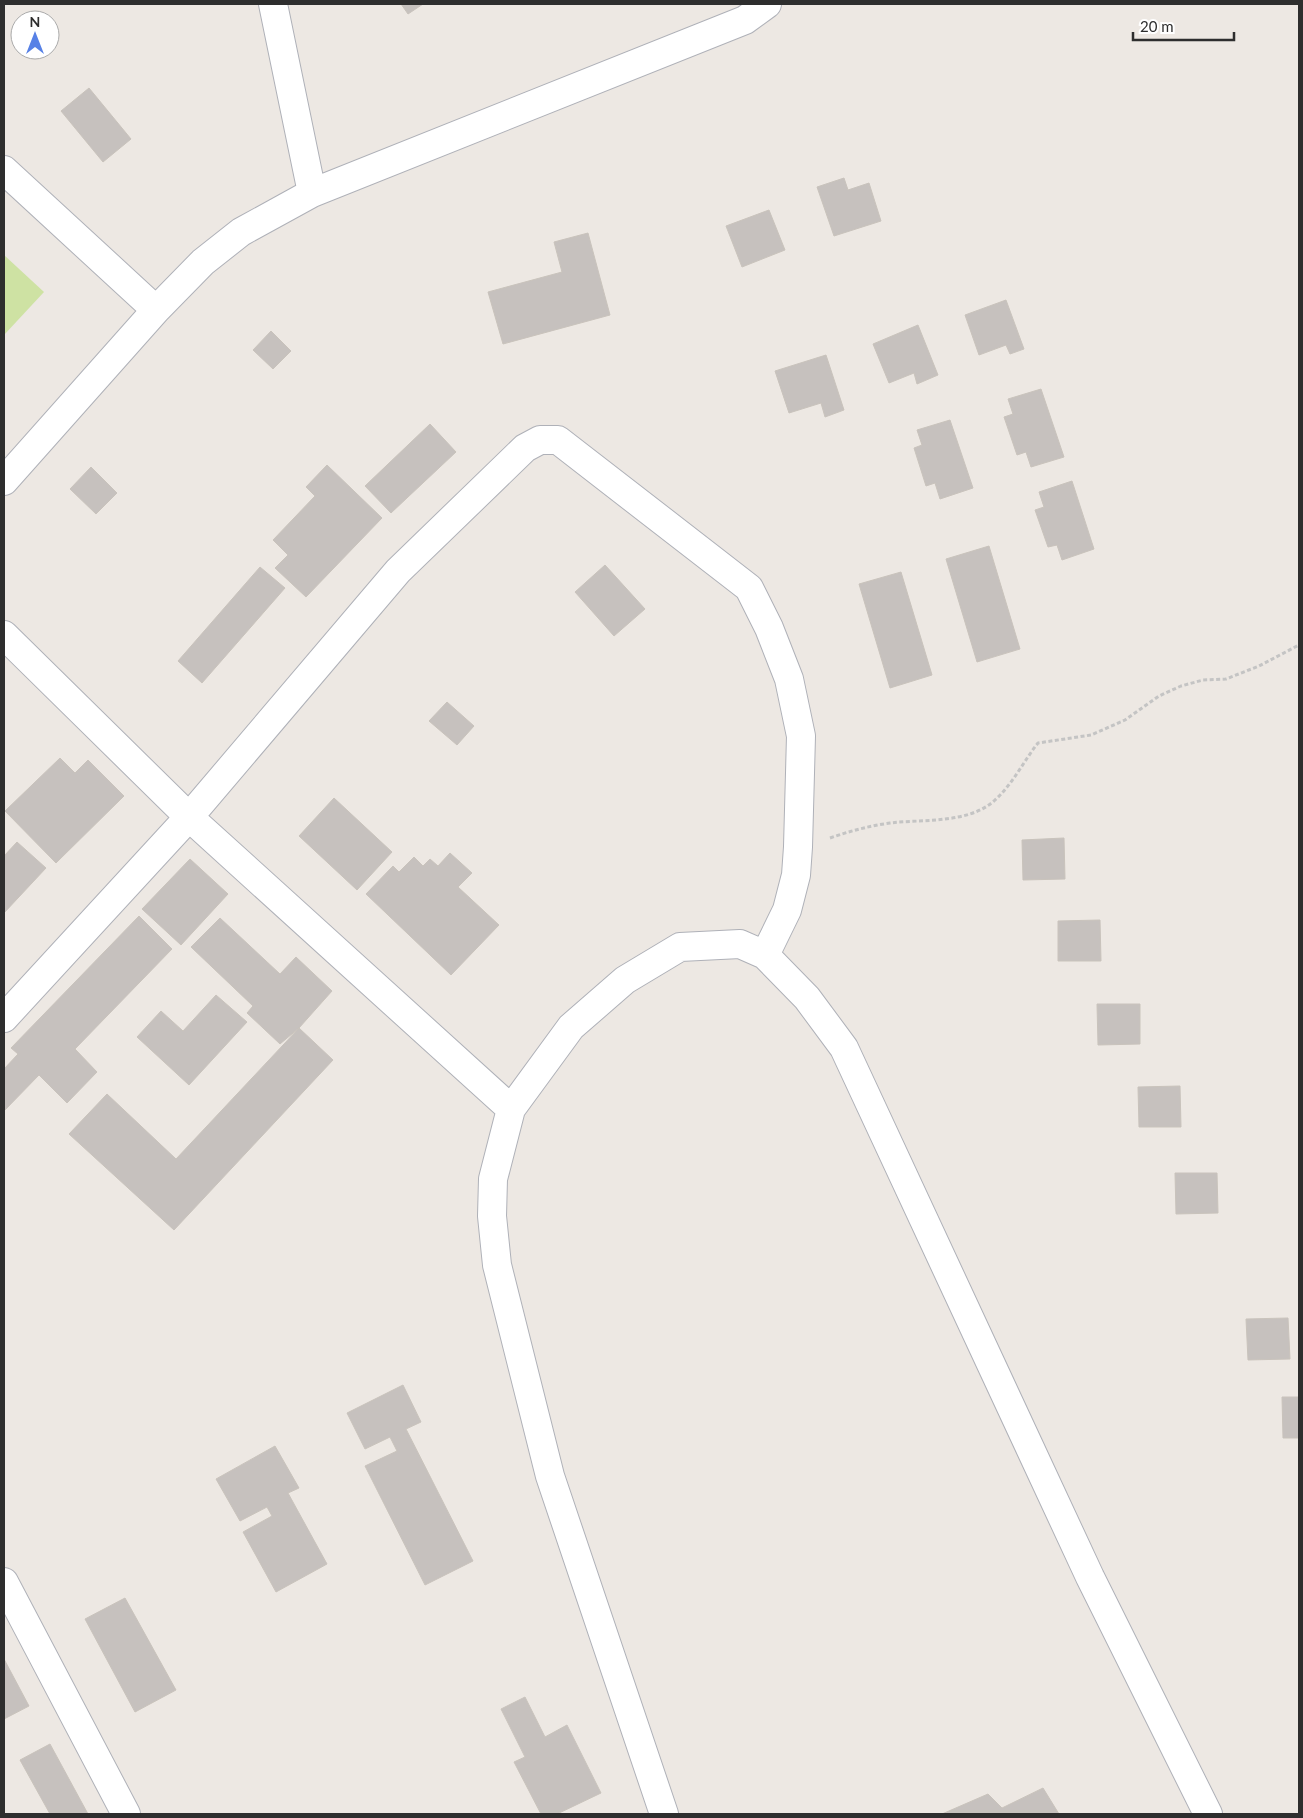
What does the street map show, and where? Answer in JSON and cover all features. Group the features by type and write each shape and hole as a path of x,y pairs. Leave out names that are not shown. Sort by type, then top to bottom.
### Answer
{"street":[{"path":"274,4 312,193"},
{"path":"4,481 156,310 203,262 240,232 312,193 745,20 767,4"},
{"path":"4,170 156,310"},
{"path":"4,1018 188,817 398,571 525,448 540,440 558,440 749,588 769,628 789,679 801,736 796,875 787,910 765,954"},
{"path":"4,635 188,817 512,1109"},
{"path":"664,1814 550,1476 496,1265 492,1216 493,1179 512,1109 571,1027 625,980 680,947 740,944 765,954 807,998 844,1048 1090,1577 1208,1814"},
{"path":"4,1582 126,1814"}],"path":[{"path":"798,847 858,828 976,813 993,802 1012,782 1025,759 1038,743 1091,735 1125,720 1159,696 1181,686 1203,680 1226,679 1259,666 1299,645"}],"green space":[{"path":"4,255 44,292 4,335"}],"building":[{"path":"401,4 423,4 408,14"},
{"path":"89,88 131,139 103,162 61,111"},
{"path":"844,178 848,190 869,183 881,221 834,236 817,187"},
{"path":"769,210 785,250 742,267 726,226"},
{"path":"588,233 610,315 503,344 488,292 562,272 554,242"},
{"path":"1006,300 1024,349 1010,354 1006,345 979,355 965,315"},
{"path":"918,325 938,375 917,384 914,373 889,383 873,344"},
{"path":"271,331 291,351 273,369 253,350"},
{"path":"826,355 844,410 825,417 821,403 789,413 775,371"},
{"path":"1041,389 1064,457 1031,467 1026,452 1017,455 1004,417 1013,414 1008,399"},
{"path":"950,420 973,488 940,499 935,483 926,486 914,448 922,445 917,430"},
{"path":"430,424 456,452 391,513 365,486"},
{"path":"327,465 382,518 306,597 275,568 288,555 273,540 315,496 306,487"},
{"path":"91,467 117,493 96,514 70,489"},
{"path":"1072,481 1094,549 1062,560 1057,545 1048,547 1035,510 1044,507 1039,492"},
{"path":"989,546 1020,649 977,662 946,559"},
{"path":"605,565 645,609 614,636 575,592"},
{"path":"260,567 285,588 202,683 178,661"},
{"path":"901,572 932,675 890,688 859,584"},
{"path":"447,702 474,726 457,745 429,721"},
{"path":"60,758 75,773 88,760 124,796 56,863 5,811"},
{"path":"334,798 392,852 357,890 299,836"},
{"path":"1064,838 1065,879 1023,880 1022,840"},
{"path":"17,842 46,868 4,913 4,856"},
{"path":"450,853 472,873 458,887 499,925 451,975 366,894 393,866 399,872 414,857 423,866 430,859 438,866"},
{"path":"190,859 228,894 181,945 142,909"},
{"path":"139,916 172,949 75,1049 97,1072 67,1103 39,1075 4,1111 4,1069 18,1054 11,1048"},
{"path":"220,918 280,974 296,957 332,991 299,1028 280,1044 247,1013 253,1006 191,947"},
{"path":"1100,920 1101,961 1058,961 1058,921"},
{"path":"216,995 247,1022 189,1085 137,1037 161,1011 183,1031"},
{"path":"1097,1004 1140,1004 1140,1044 1098,1045"},
{"path":"299,1028 333,1060 174,1230 69,1134 107,1094 176,1159"},
{"path":"1180,1086 1181,1127 1139,1127 1138,1087"},
{"path":"1175,1173 1217,1173 1218,1213 1176,1214"},
{"path":"1288,1318 1290,1359 1248,1360 1246,1319"},
{"path":"403,1385 421,1422 406,1429 473,1561 425,1585 365,1466 397,1451 390,1437 365,1449 347,1413"},
{"path":"1282,1397 1299,1397 1299,1438 1283,1438"},
{"path":"275,1446 299,1488 288,1493 327,1564 276,1592 243,1532 272,1516 267,1507 240,1521 216,1479"},
{"path":"125,1598 176,1690 135,1712 85,1619"},
{"path":"4,1659 29,1706 4,1719"},
{"path":"525,1697 545,1737 567,1725 601,1793 557,1814 541,1814 514,1762 525,1757 501,1709"},
{"path":"50,1744 88,1814 50,1814 20,1760"},
{"path":"1043,1788 1059,1814 942,1814 988,1794 1002,1808"}]}
